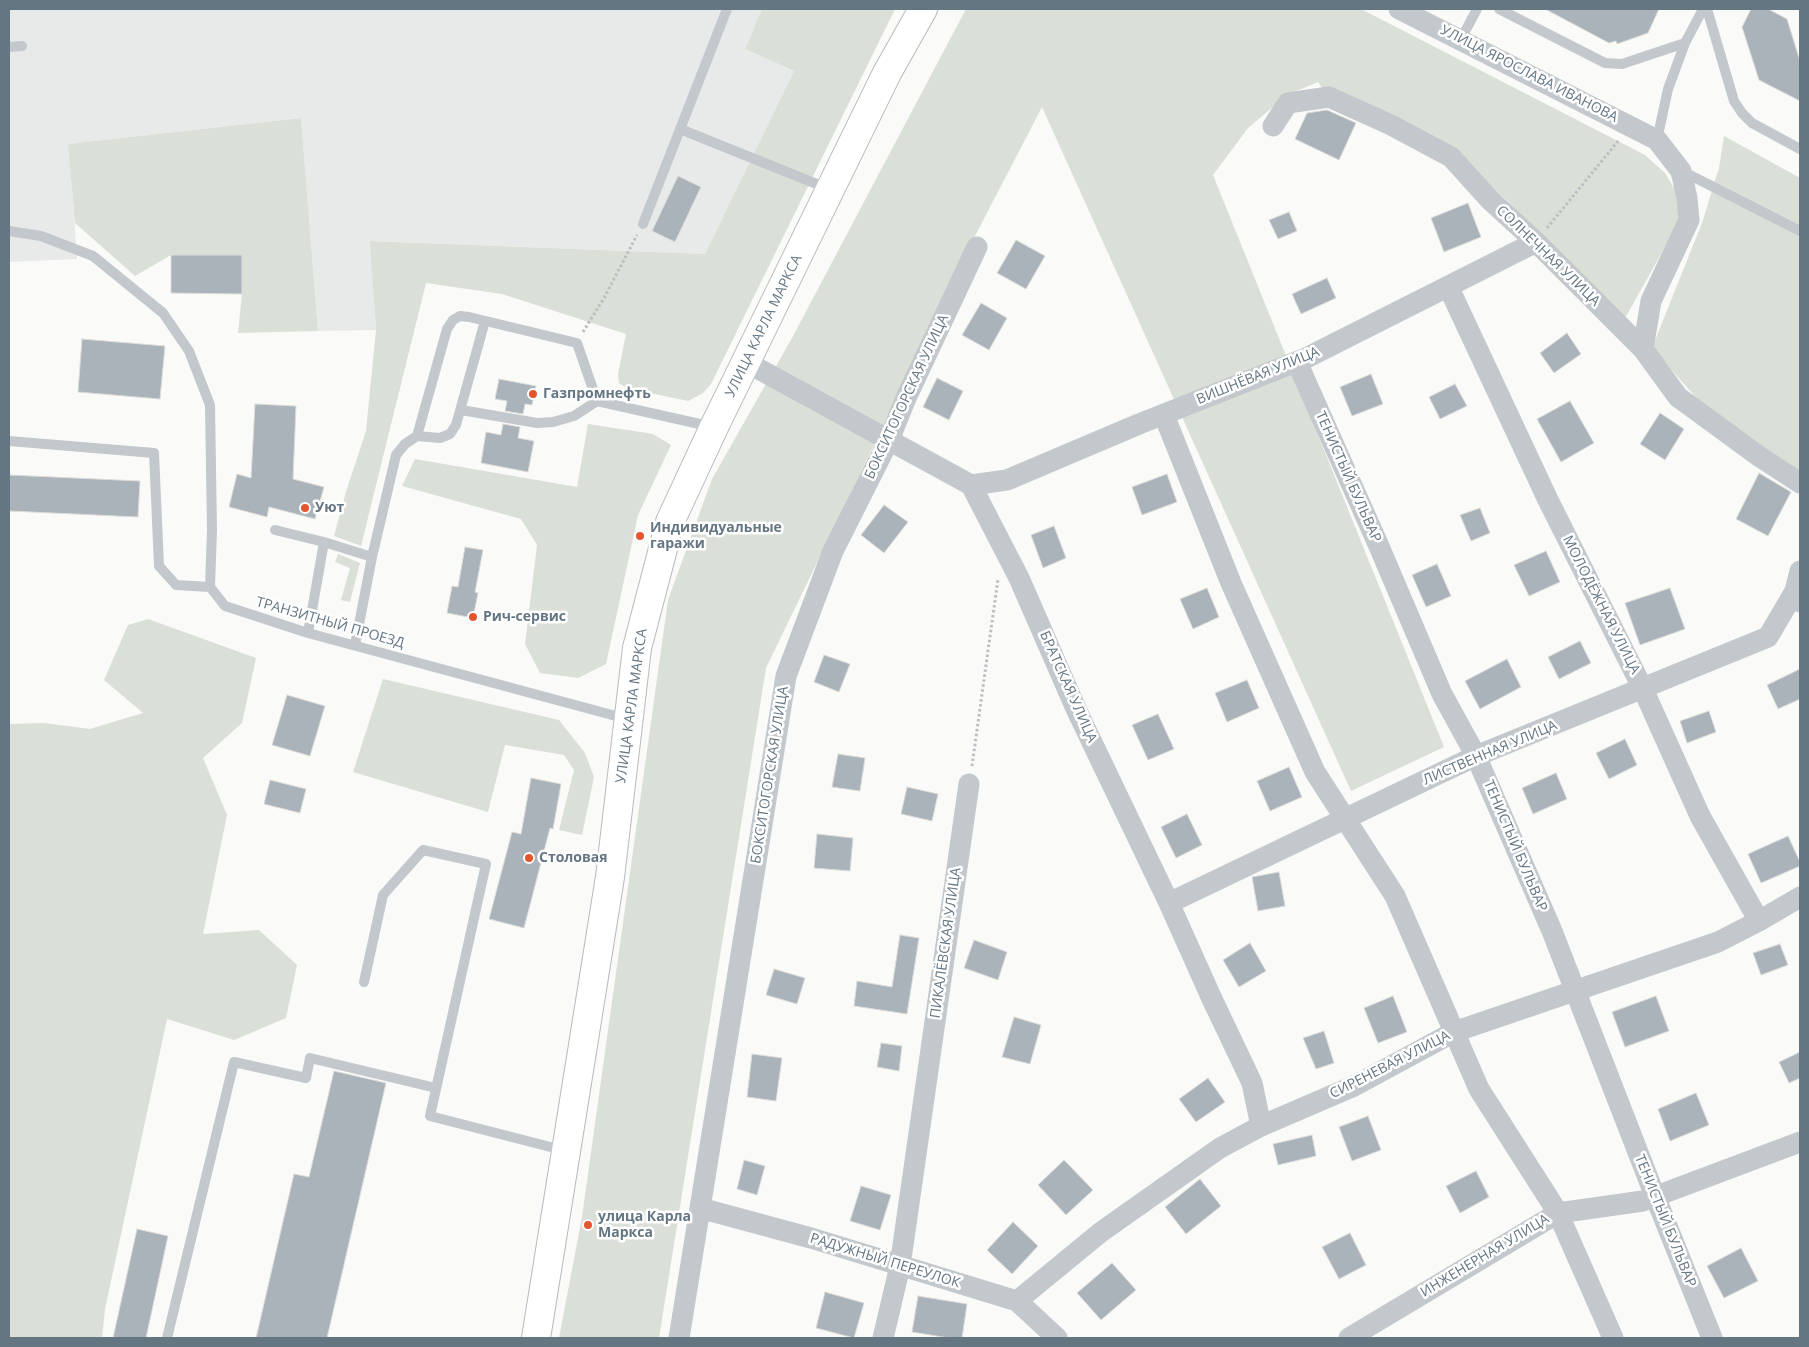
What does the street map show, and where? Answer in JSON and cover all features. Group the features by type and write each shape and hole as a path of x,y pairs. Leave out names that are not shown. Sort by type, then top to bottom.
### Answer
{"main road":[{"name":"УЛИЦА КАРЛА МАРКСА","path":"536,1338 610,877 637,648 670,522 714,427 887,73 923,9"}],"street":[{"name":"УЛИЦА ЯРОСЛАВА ИВАНОВА","path":"1400,9 1657,140"},
{"name":"СОЛНЕЧНАЯ УЛИЦА","path":"1273,126 1288,103 1329,97 1391,125 1451,157 1490,200 1536,242 1643,349 1678,397 1760,457 1800,483"},
{"path":"1643,349 1651,301 1689,220 1687,198 1681,171 1657,140"},
{"name":"ВИШНЁВАЯ УЛИЦА","path":"971,485 1007,480 1297,362 1536,242"},
{"name":"БОКСИТОГОРСКАЯ УЛИЦА","path":"679,1338 786,676 833,551 889,440 906,398 977,247"},
{"name":"МОЛОДЁЖНАЯ УЛИЦА","path":"1448,286 1548,500 1643,689 1700,816 1759,921"},
{"path":"746,362 971,485"},
{"name":"ТЕНИСТЫЙ БУЛЬВАР","path":"1297,362 1442,694 1476,756 1552,931 1712,1338"},
{"path":"1164,415 1231,583 1310,763 1395,896 1479,1090 1558,1213 1613,1338"},
{"name":"БРАТСКАЯ УЛИЦА","path":"971,485 1019,578 1077,711 1169,903 1252,1083 1261,1126"},
{"name":"ЛИСТВЕННАЯ УЛИЦА","path":"1169,903 1476,756 1768,637 1798,588"},
{"name":"ПИКАЛЁВСКАЯ УЛИЦА","path":"883,1338 900,1266 969,784"},
{"name":"СИРЕНЕВАЯ УЛИЦА","path":"1017,1301 1100,1232 1220,1148 1261,1126 1354,1086 1454,1032 1576,992 1718,942 1800,897"},
{"name":"ИНЖЕНЕРНАЯ УЛИЦА","path":"1349,1338 1558,1213 1643,1201 1800,1142"},
{"name":"РАДУЖНЫЙ ПЕРЕУЛОК","path":"700,1208 811,1238 1017,1301 1057,1338"}],"lane":[{"path":"643,224 727,9"},
{"path":"1461,39 1477,9"},
{"path":"1499,9 1605,63 1622,64 1685,43"},
{"path":"1657,140 1668,89 1685,43 1705,9"},
{"path":"1705,9 1734,101 1742,113 1752,123 1800,149"},
{"path":"9,47 22,46"},
{"path":"680,129 830,189"},
{"path":"1681,171 1800,231"},
{"path":"9,231 41,236 93,256 163,313 190,352 210,405 212,530 210,587 176,585 159,566 154,453 9,442"},
{"path":"417,436 447,329 453,320 460,316 577,343 597,401"},
{"path":"354,645 396,455 405,444 417,436 440,438 450,434 456,425 485,321"},
{"path":"460,410 537,423 553,422 574,416 597,401 714,427"},
{"path":"275,530 324,542 372,557"},
{"path":"308,633 324,542"},
{"name":"ТРАНЗИТНЫЙ ПРОЕЗД","path":"210,587 225,606 308,633 628,719"},
{"path":"364,982 383,895 423,850 486,864 430,1116 567,1151"},
{"path":"167,1338 234,1062 306,1078 310,1058 436,1088"}],"path":[{"path":"1536,242 1631,126"},
{"path":"577,343 604,298 643,224"},
{"path":"969,784 1003,546"}],"shaded area":[{"path":"9,9 762,9 745,49 794,71 705,254 371,241 376,330 318,331 301,118 69,144 77,259 9,262"},
{"path":"762,9 895,9 711,384 703,393 688,401 626,388 619,383 618,374 626,334 502,294 426,283 361,546 334,536 366,431 376,330 370,241 705,254 794,71 745,49"},
{"path":"966,9 1361,9 1645,155 1665,173 1679,197 1679,222 1624,320 1504,198 1439,147 1329,97 1318,82 1287,95 1248,128 1213,175 1444,747 1351,791 1042,107 975,236 766,668 659,1338 559,1338 582,1217 668,600 712,479 792,338"},
{"path":"301,118 318,331 238,333 242,294 242,255 171,255 135,276 75,223 68,144"},
{"path":"1724,136 1800,178 1800,472 1708,411 1652,348 1702,223 1719,168"},
{"path":"588,424 653,434 671,445 638,515 606,664 578,678 540,673 525,644 537,545 521,519 402,486 415,459 577,487"},
{"path":"338,554 360,563 350,602 341,600 350,568 335,562"},
{"path":"148,619 256,658 242,723 203,758 227,815 203,934 259,930 297,965 286,1018 234,1040 167,1019 105,1309 102,1338 9,1338 9,724 44,723 90,729 143,713 104,680 128,625"},
{"path":"383,679 559,720 585,753 594,777 582,835 559,830 574,770 564,755 505,745 488,812 353,772"}],"building":[{"path":"1545,9 1659,9 1648,33 1617,44 1616,41 1609,43"},
{"path":"1751,9 1768,9 1787,19 1800,61 1800,101 1759,80 1742,27"},
{"path":"1327,110 1356,123 1339,160 1295,139 1307,113"},
{"path":"678,176 701,187 675,242 652,231"},
{"path":"1468,203 1481,237 1444,252 1431,218"},
{"path":"1289,212 1297,231 1278,239 1269,220"},
{"path":"1016,240 1045,256 1026,289 997,273"},
{"path":"171,255 242,255 242,294 171,293"},
{"path":"1327,278 1336,298 1301,314 1292,294"},
{"path":"981,303 1007,318 989,350 962,335"},
{"path":"1567,333 1581,354 1554,373 1540,353"},
{"path":"82,339 165,346 160,399 78,392"},
{"path":"1371,374 1383,404 1352,416 1340,387"},
{"path":"937,378 963,391 949,420 923,407"},
{"path":"499,379 536,386 532,405 525,404 523,414 505,411 507,401 495,399"},
{"path":"1455,384 1467,406 1440,419 1429,397"},
{"path":"1570,401 1594,443 1561,462 1537,419"},
{"path":"255,404 296,406 293,479 324,487 315,519 269,507 267,517 229,507 237,474 251,478"},
{"path":"1660,413 1684,429 1665,460 1640,444"},
{"path":"503,424 520,427 518,438 534,441 528,472 481,463 486,432 501,435"},
{"path":"1759,473 1791,492 1768,536 1736,519"},
{"path":"1167,474 1177,502 1142,515 1132,487"},
{"path":"9,475 140,481 138,517 9,511"},
{"path":"884,505 908,522 884,553 861,535"},
{"path":"1480,508 1490,533 1471,541 1460,515"},
{"path":"1054,526 1066,558 1043,568 1031,535"},
{"path":"465,547 483,550 475,592 478,593 473,618 447,613 452,586 458,587"},
{"path":"1546,551 1560,582 1529,596 1514,565"},
{"path":"1437,564 1451,596 1426,607 1412,575"},
{"path":"1207,588 1219,617 1193,629 1180,599"},
{"path":"1670,588 1685,629 1640,645 1625,603"},
{"path":"1580,641 1591,663 1559,679 1548,657"},
{"path":"824,655 850,664 839,692 814,682"},
{"path":"1507,659 1521,687 1480,709 1465,681"},
{"path":"1800,669 1800,699 1778,709 1767,685"},
{"path":"1247,680 1259,708 1227,722 1215,693"},
{"path":"287,695 325,706 310,756 272,745"},
{"path":"1709,711 1716,732 1687,743 1680,721"},
{"path":"1158,714 1174,749 1148,760 1132,725"},
{"path":"1625,739 1637,765 1609,779 1596,753"},
{"path":"838,754 865,758 860,791 832,787"},
{"path":"1289,767 1302,797 1270,811 1257,781"},
{"path":"1556,773 1567,799 1533,814 1522,788"},
{"path":"531,778 561,784 553,829 550,828 524,928 489,919 512,832 521,834"},
{"path":"270,780 306,789 300,813 264,804"},
{"path":"907,787 938,794 932,821 901,814"},
{"path":"1187,814 1202,845 1176,858 1161,827"},
{"path":"817,834 853,838 850,871 814,868"},
{"path":"1788,836 1800,866 1761,883 1748,854"},
{"path":"1279,872 1285,906 1258,911 1252,877"},
{"path":"900,935 919,938 907,1014 854,1006 857,981 892,987"},
{"path":"974,940 1007,952 998,980 964,968"},
{"path":"1250,943 1266,971 1239,987 1223,960"},
{"path":"1780,944 1788,965 1761,975 1753,953"},
{"path":"774,969 805,978 797,1004 766,995"},
{"path":"1393,996 1407,1032 1378,1043 1364,1008"},
{"path":"1656,996 1669,1031 1625,1047 1612,1012"},
{"path":"1014,1017 1041,1025 1030,1064 1002,1057"},
{"path":"1324,1031 1334,1063 1316,1069 1303,1038"},
{"path":"881,1043 902,1046 899,1071 877,1067"},
{"path":"1800,1052 1800,1078 1789,1083 1779,1062"},
{"path":"752,1054 782,1058 776,1101 747,1097"},
{"path":"334,1071 386,1083 327,1338 256,1338 294,1174 309,1177"},
{"path":"1208,1078 1225,1102 1196,1122 1179,1099"},
{"path":"1696,1093 1709,1125 1670,1141 1658,1109"},
{"path":"1368,1116 1381,1150 1352,1161 1339,1127"},
{"path":"1312,1135 1316,1156 1278,1165 1273,1144"},
{"path":"744,1160 765,1166 757,1195 737,1189"},
{"path":"1064,1160 1093,1190 1066,1215 1038,1185"},
{"path":"1476,1171 1489,1197 1460,1213 1446,1186"},
{"path":"1200,1179 1221,1206 1186,1234 1165,1207"},
{"path":"861,1186 891,1195 880,1230 850,1221"},
{"path":"1013,1222 1038,1246 1012,1274 987,1250"},
{"path":"137,1229 168,1236 146,1338 113,1338"},
{"path":"1350,1233 1366,1265 1339,1279 1322,1247"},
{"path":"1741,1248 1758,1281 1724,1298 1707,1266"},
{"path":"1112,1263 1136,1290 1101,1320 1077,1293"},
{"path":"825,1292 864,1303 854,1338 816,1328"},
{"path":"918,1296 967,1304 962,1338 949,1338 912,1332"}],"place":[{"name":"Газпромнефть","path":"533,394"},
{"name":"Уют","path":"305,508"},
{"name":"Индивидуальные гаражи","path":"640,536"},
{"name":"Рич-сервис","path":"473,617"},
{"name":"Столовая","path":"529,858"},
{"name":"улица Карла Маркса","path":"588,1225"}]}
